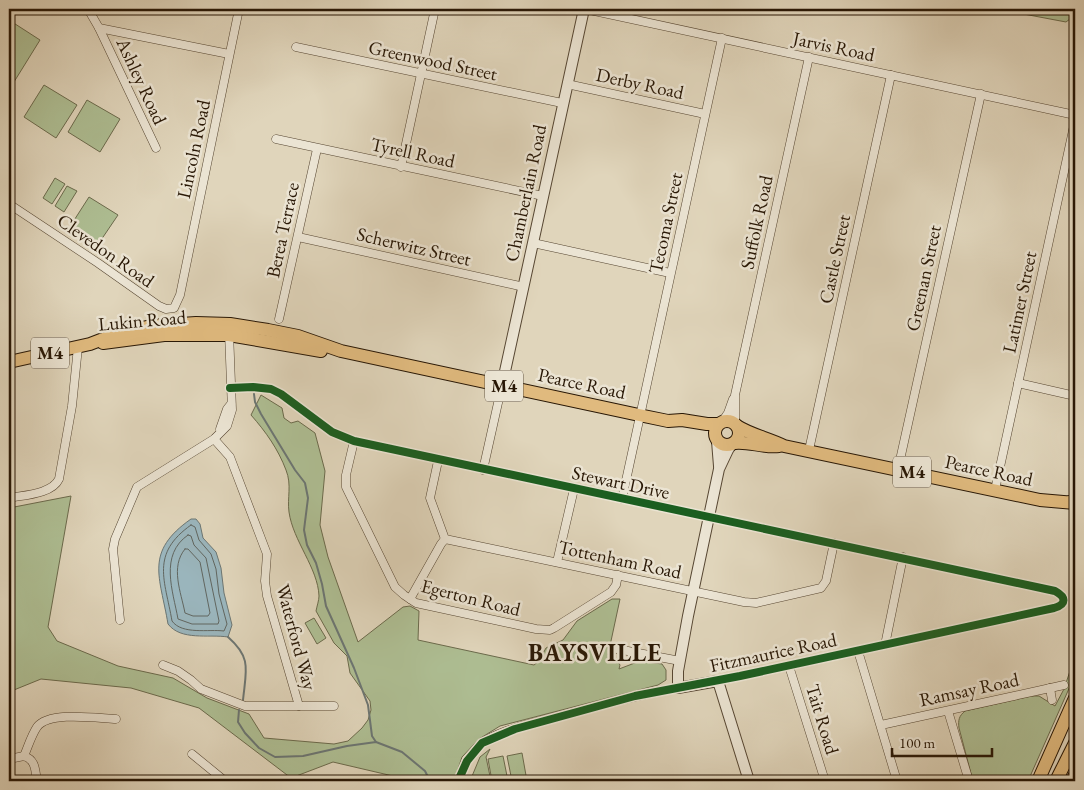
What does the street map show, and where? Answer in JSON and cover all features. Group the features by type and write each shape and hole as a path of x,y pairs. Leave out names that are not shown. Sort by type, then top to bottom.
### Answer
{"main road":[{"name":"Pearce Road","path":"197,328 229,330 249,337 318,350 341,352 668,421 682,420 707,424 730,421 744,430 770,438 784,446"},
{"name":"Lukin Road","path":"9,362 84,346 164,335 197,328"},
{"name":"Pearce Road","path":"668,421 680,428 702,432 724,445 748,442 770,447 784,446 809,450 1040,500 1074,505"},
{"path":"716,440 715,429 720,423"},
{"path":"733,443 739,435 736,425"},
{"path":"1038,781 1075,698"},
{"path":"1056,781 1075,743"},
{"path":"1072,781 1075,775"}],"street":[{"name":"Ashley Road","path":"88,9 99,28 156,148"},
{"name":"Lincoln Road","path":"180,295 239,9"},
{"path":"401,166 435,9"},
{"name":"Jarvis Road","path":"584,9 1075,115"},
{"name":"Chamberlain Road","path":"502,385 584,9"},
{"name":"Ashley Road","path":"99,28 122,31 229,54"},
{"name":"Tecoma Street","path":"622,499 722,38"},
{"name":"Greenwood Street","path":"296,47 562,103"},
{"name":"Suffolk Road","path":"720,423 726,416 735,395 809,57"},
{"name":"Castle Street","path":"809,450 891,75"},
{"name":"Derby Road","path":"567,84 705,114"},
{"name":"Greenan Street","path":"898,469 981,94"},
{"name":"Latimer Street","path":"995,490 1075,121"},
{"name":"Tyrell Road","path":"276,139 543,196"},
{"name":"Berea Terrace","path":"280,319 317,149"},
{"name":"Clevedon Road","path":"9,204 159,306 166,309 174,308 180,295"},
{"name":"Scherwitz Street","path":"298,236 524,287"},
{"path":"533,244 670,273"},
{"path":"120,620 113,546 135,490 215,438 225,429 231,419 229,330"},
{"path":"9,498 46,490 54,486 59,479 84,346"},
{"path":"1018,383 1075,396"},
{"path":"483,470 502,385"},
{"name":"Stewart Drive","path":"230,388 254,387 271,389 281,394 332,432 354,441 438,461 903,557 1018,583"},
{"name":"Suffolk Road","path":"735,395 736,425"},
{"name":"Waterford Way","path":"215,438 230,457 267,554 267,596 299,706"},
{"path":"716,440 720,469"},
{"name":"Egerton Road","path":"354,441 346,476 346,487 395,587 416,603 536,629 550,630 611,592 616,585 618,576"},
{"path":"678,688 680,661 709,517 720,469 733,443"},
{"path":"410,599 440,544 445,540 430,498 438,461"},
{"path":"557,562 574,489"},
{"name":"Tottenham Road","path":"445,540 756,603 821,588 826,581 834,543"},
{"path":"885,645 903,557"},
{"name":"Fitzmaurice Road","path":"458,781 473,752 482,743 494,736 514,729 635,696 718,681 858,651 1054,608 1064,602 1062,595 1055,590 1018,583"},
{"path":"612,648 680,661"},
{"path":"858,651 897,781"},
{"path":"163,665 178,671 201,689 245,706 334,706"},
{"name":"Tait Road","path":"789,666 825,781"},
{"path":"718,681 749,781"},
{"name":"Ramsay Road","path":"881,725 1064,685"},
{"path":"1050,688 1052,700"},
{"path":"948,711 969,781"},
{"path":"24,756 37,727 46,720 58,717 116,719"},
{"path":"192,754 225,781"},
{"path":"9,759 24,756 30,758 34,764 38,781"}],"green space":[{"path":"997,9 1075,9 1075,15 1066,22"},
{"path":"9,20 40,40 9,90"},
{"path":"44,85 77,105 56,138 24,117"},
{"path":"87,100 120,119 100,152 68,132"},
{"path":"55,178 65,184 52,204 43,198"},
{"path":"67,186 77,191 64,212 55,206"},
{"path":"89,197 118,215 99,243 71,225"},
{"path":"261,395 282,408 284,418 291,423 298,421 315,433 325,471 320,525 328,557 358,642 403,607 410,606 419,611 418,640 534,665 539,661 546,648 563,640 577,621 612,599 620,599 608,655 616,659 620,665 619,669 640,661 662,664 666,670 666,680 658,685 500,726 479,739 462,757 454,781 410,781 333,762 291,778 199,708 131,688 41,679 9,692 9,508 71,496 48,627 57,641 118,666 173,678 207,698 249,714 264,738 334,744 348,741 362,728 368,720 371,710 370,701 350,673 347,656 334,643 316,611 319,598 318,586 291,523 288,476 271,441 251,415"},
{"path":"314,618 326,638 317,644 305,623"},
{"path":"1075,656 1075,675 1028,781 973,781 959,728 961,715 965,711 1031,696 1039,696 1055,706 1064,689"},
{"path":"490,749 486,757 491,781 470,781 480,757"},
{"path":"522,753 527,781 512,781 507,756"},
{"path":"503,756 508,781 492,781 488,759"}],"water":[{"path":"191,519 196,519 200,524 203,538 216,552 232,625 228,637 187,635 173,629 168,624 159,578 161,554 166,543 176,531"}],"waterway":[{"path":"254,394 255,402 261,414 305,483 308,498 304,530 307,545 316,563 326,606 354,668 368,705 372,736 376,742"},
{"path":"228,637 241,651 246,665 243,700"},
{"path":"239,710 238,722 245,733 259,748 275,757 303,756 347,746 376,742 402,752 425,771 430,781"}],"cycle path":[{"path":"230,388 253,387 271,389 281,394 332,432 354,441 1055,591 1064,600 1054,608 740,676 635,696 515,729 482,743 467,761 458,781"}],"district":[{"name":"BAYSVILLE","path":"595,653"}]}
